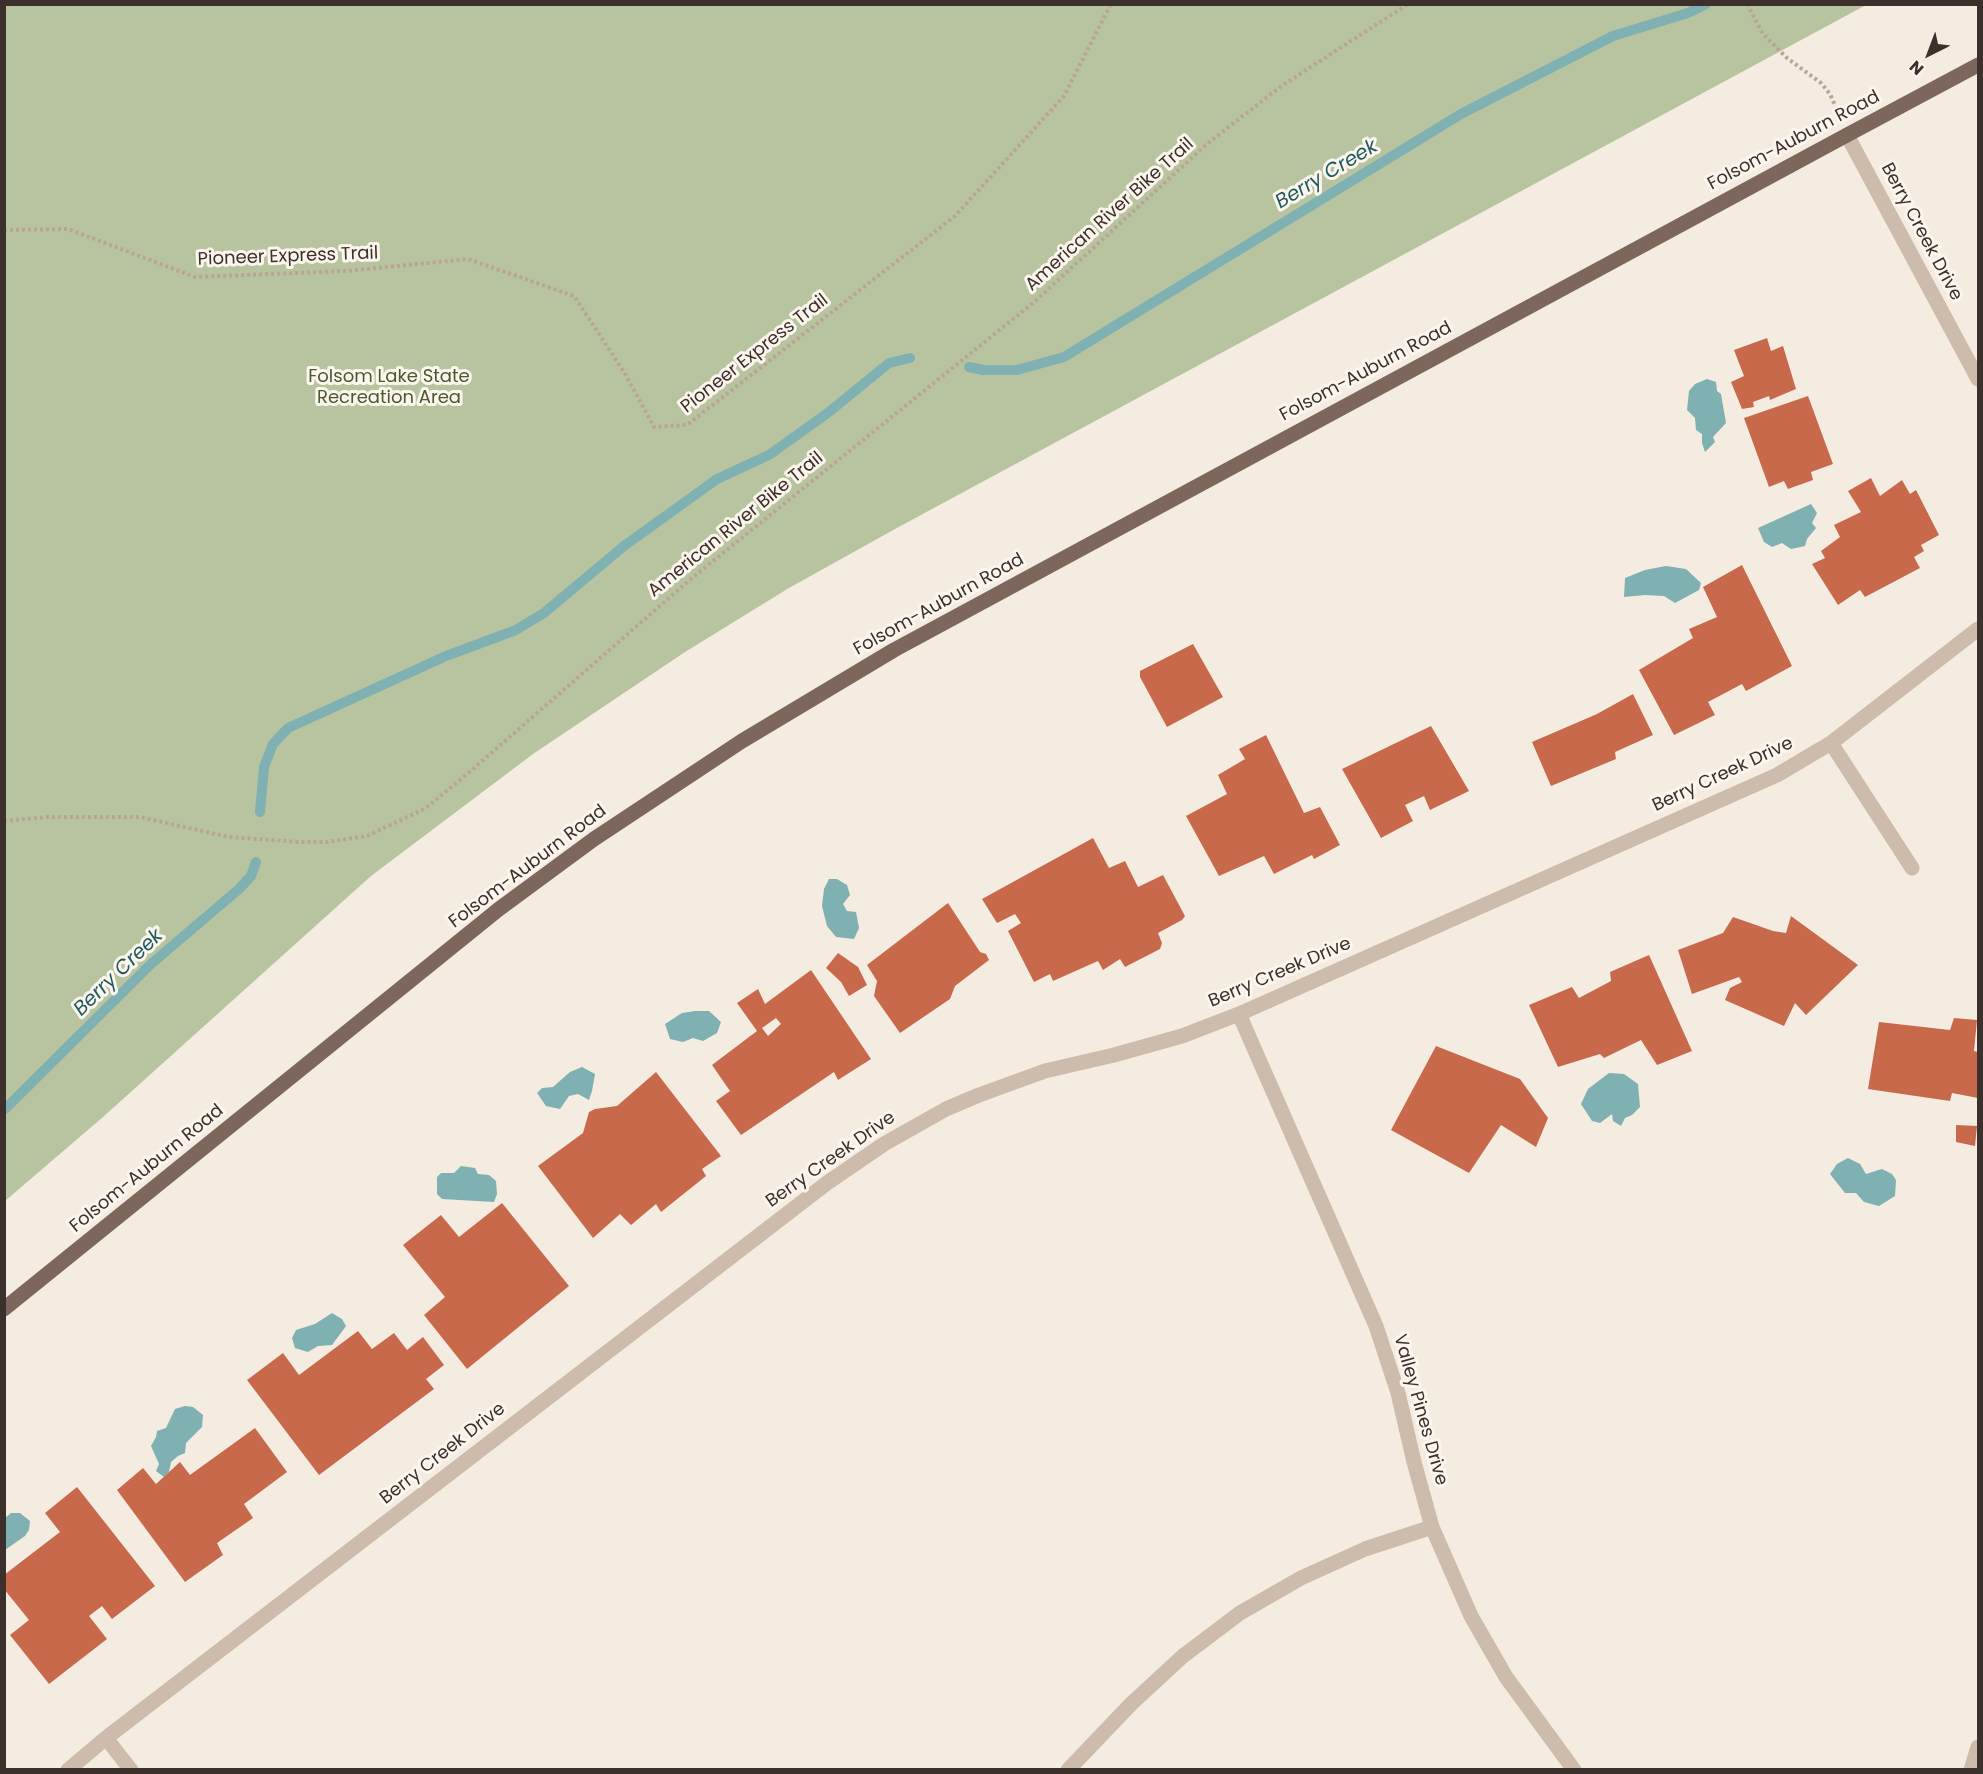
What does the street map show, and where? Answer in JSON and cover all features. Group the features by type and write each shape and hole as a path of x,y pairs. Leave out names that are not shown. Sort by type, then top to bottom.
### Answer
{"main road":[{"name":"Folsom-Auburn Road","path":"4,1309 499,909 594,839 742,741 894,650 1978,65"}],"street":[{"name":"Berry Creek Drive","path":"1847,135 1978,379"},
{"name":"Berry Creek Drive","path":"68,1770 106,1738 808,1198 884,1144 946,1109 979,1095 1045,1071 1182,1036 1239,1014 1777,775 1831,743 1978,629"},
{"path":"1831,743 1912,868"},
{"name":"Valley Pines Drive","path":"1239,1014 1376,1326 1398,1393 1432,1527 1477,1626 1506,1677 1574,1770"},
{"path":"1068,1770 1131,1704 1183,1656 1240,1613 1312,1573 1365,1549 1432,1527"},
{"path":"106,1738 131,1770"},
{"path":"1971,1770 1978,1747"}],"path":[{"name":"Pioneer Express Trail","path":"4,230 68,229 195,277 346,271 468,259 574,296 624,372 654,427 687,425 955,216 1064,96 1111,4"},
{"name":"American River Bike Trail","path":"4,821 47,817 140,817 229,837 327,842 367,836 426,808 692,578 1034,303 1207,144 1280,87 1408,4"},
{"path":"1747,4 1763,34 1773,46 1821,83 1830,94 1847,135"}],"green space":[{"name":"Folsom Lake State Recreation Area","path":"5,4 1866,5 895,529 789,588 685,652 533,754 371,876 103,1117 5,1201"}],"water":[{"path":"1707,379 1716,382 1717,391 1721,394 1726,423 1713,437 1715,442 1705,452 1702,434 1696,430 1695,418 1687,410 1689,391 1695,384"},
{"path":"1811,504 1817,513 1812,523 1816,528 1807,539 1805,546 1791,549 1782,543 1772,547 1764,542 1758,528"},
{"path":"1666,566 1686,569 1701,583 1699,590 1675,603 1664,596 1624,597 1625,578 1645,570"},
{"path":"829,879 837,879 847,885 850,895 843,904 847,911 856,912 859,928 854,939 836,937 827,926 822,906 824,889"},
{"path":"709,1011 721,1022 717,1033 703,1041 693,1038 683,1042 670,1039 665,1024 682,1013"},
{"path":"582,1067 595,1074 589,1100 578,1094 569,1096 560,1109 546,1106 537,1093 542,1088 553,1087 570,1072"},
{"path":"1609,1073 1624,1074 1638,1084 1640,1107 1625,1118 1621,1126 1613,1121 1612,1114 1600,1123 1592,1121 1581,1104 1588,1089"},
{"path":"1848,1158 1860,1164 1866,1174 1882,1169 1892,1174 1896,1180 1895,1196 1879,1206 1864,1202 1856,1193 1845,1193 1830,1174 1837,1164"},
{"path":"461,1166 475,1168 478,1174 489,1175 496,1181 497,1194 494,1202 442,1199 437,1194 437,1177 441,1173 454,1173"},
{"path":"332,1313 342,1319 346,1326 332,1345 318,1346 308,1352 295,1348 292,1338 296,1330 315,1324"},
{"path":"185,1406 193,1407 203,1415 202,1427 186,1443 185,1453 171,1462 169,1472 164,1477 156,1471 159,1464 151,1446 157,1431 166,1428 175,1409"},
{"path":"11,1513 20,1513 30,1521 29,1530 25,1536 5,1550 5,1518"}],"building":[{"path":"1767,338 1771,351 1783,346 1796,389 1770,400 1769,396 1753,402 1754,407 1742,409 1731,382 1744,376 1734,350"},
{"path":"1808,396 1833,464 1811,472 1813,480 1788,489 1784,481 1769,487 1744,418"},
{"path":"1871,478 1880,496 1902,480 1910,494 1916,490 1939,535 1921,545 1924,551 1914,557 1920,568 1865,597 1860,590 1838,605 1812,564 1825,558 1821,551 1840,537 1834,525 1861,512 1848,491"},
{"path":"1742,565 1792,666 1746,691 1742,684 1708,702 1715,715 1674,735 1639,670 1693,638 1689,629 1717,617 1703,587"},
{"path":"1193,644 1223,697 1167,727 1140,677 1140,671"},
{"path":"1633,694 1653,735 1615,752 1616,759 1551,786 1532,742 1597,714"},
{"path":"1431,726 1469,791 1430,810 1424,796 1405,805 1413,821 1381,838 1342,769"},
{"path":"1266,735 1304,813 1320,807 1340,845 1314,859 1312,855 1274,874 1264,856 1219,876 1186,816 1227,794 1218,775 1245,759 1239,749"},
{"path":"1093,838 1109,868 1125,861 1138,887 1163,875 1185,916 1158,933 1162,943 1160,949 1125,967 1120,959 1103,970 1098,961 1053,981 1050,974 1034,982 1008,931 1021,923 1015,914 997,923 982,899"},
{"path":"948,903 980,952 986,954 989,960 955,986 950,999 900,1033 874,996 877,981 867,965"},
{"path":"1791,916 1858,965 1806,1015 1795,1003 1784,1026 1725,1000 1730,988 1742,982 1739,977 1692,994 1678,950 1723,933 1733,917 1773,931 1786,933"},
{"path":"838,953 858,967 867,985 849,996 841,982 826,968"},
{"path":"1649,955 1692,1051 1657,1065 1641,1040 1604,1058 1600,1054 1558,1067 1529,1005 1572,987 1579,998 1611,981 1610,972"},
{"path":"811,970 871,1059 838,1080 834,1072 741,1135 716,1101 730,1091 712,1065 757,1031 737,1003 758,989 765,1004","holes":["776,1018 781,1024 768,1036 762,1028"]},
{"path":"1954,1018 1977,1020 1974,1051 1978,1052 1978,1098 1952,1093 1950,1101 1868,1089 1879,1022 1950,1030"},
{"path":"1436,1046 1520,1079 1548,1118 1536,1147 1501,1125 1469,1173 1391,1130"},
{"path":"656,1072 721,1156 702,1169 706,1176 661,1212 656,1204 631,1225 620,1214 593,1238 538,1166 583,1133 589,1112 617,1106"},
{"path":"1956,1125 1977,1126 1975,1146 1956,1142"},
{"path":"502,1203 569,1286 467,1369 424,1315 445,1297 403,1245 441,1215 459,1237"},
{"path":"358,1331 372,1349 394,1333 407,1350 423,1337 444,1365 426,1379 434,1389 319,1475 247,1380 283,1353 299,1375"},
{"path":"255,1428 287,1472 244,1504 253,1518 217,1543 223,1555 185,1582 117,1490 143,1468 156,1484 180,1462 190,1475"},
{"path":"77,1487 155,1586 112,1619 102,1606 89,1616 107,1639 49,1684 10,1635 29,1620 4,1589 4,1575 60,1532 45,1513"}],"waterway":[{"name":"Berry Creek","path":"969,367 983,370 1017,370 1064,357 1461,114 1613,36 1688,13 1706,4"},
{"path":"260,812 264,767 273,744 288,728 446,656 516,630 544,613 624,546 717,479 769,455 829,412 889,363 910,358"},
{"name":"Berry Creek","path":"4,1110 151,964 239,889 251,876 256,862"}]}
